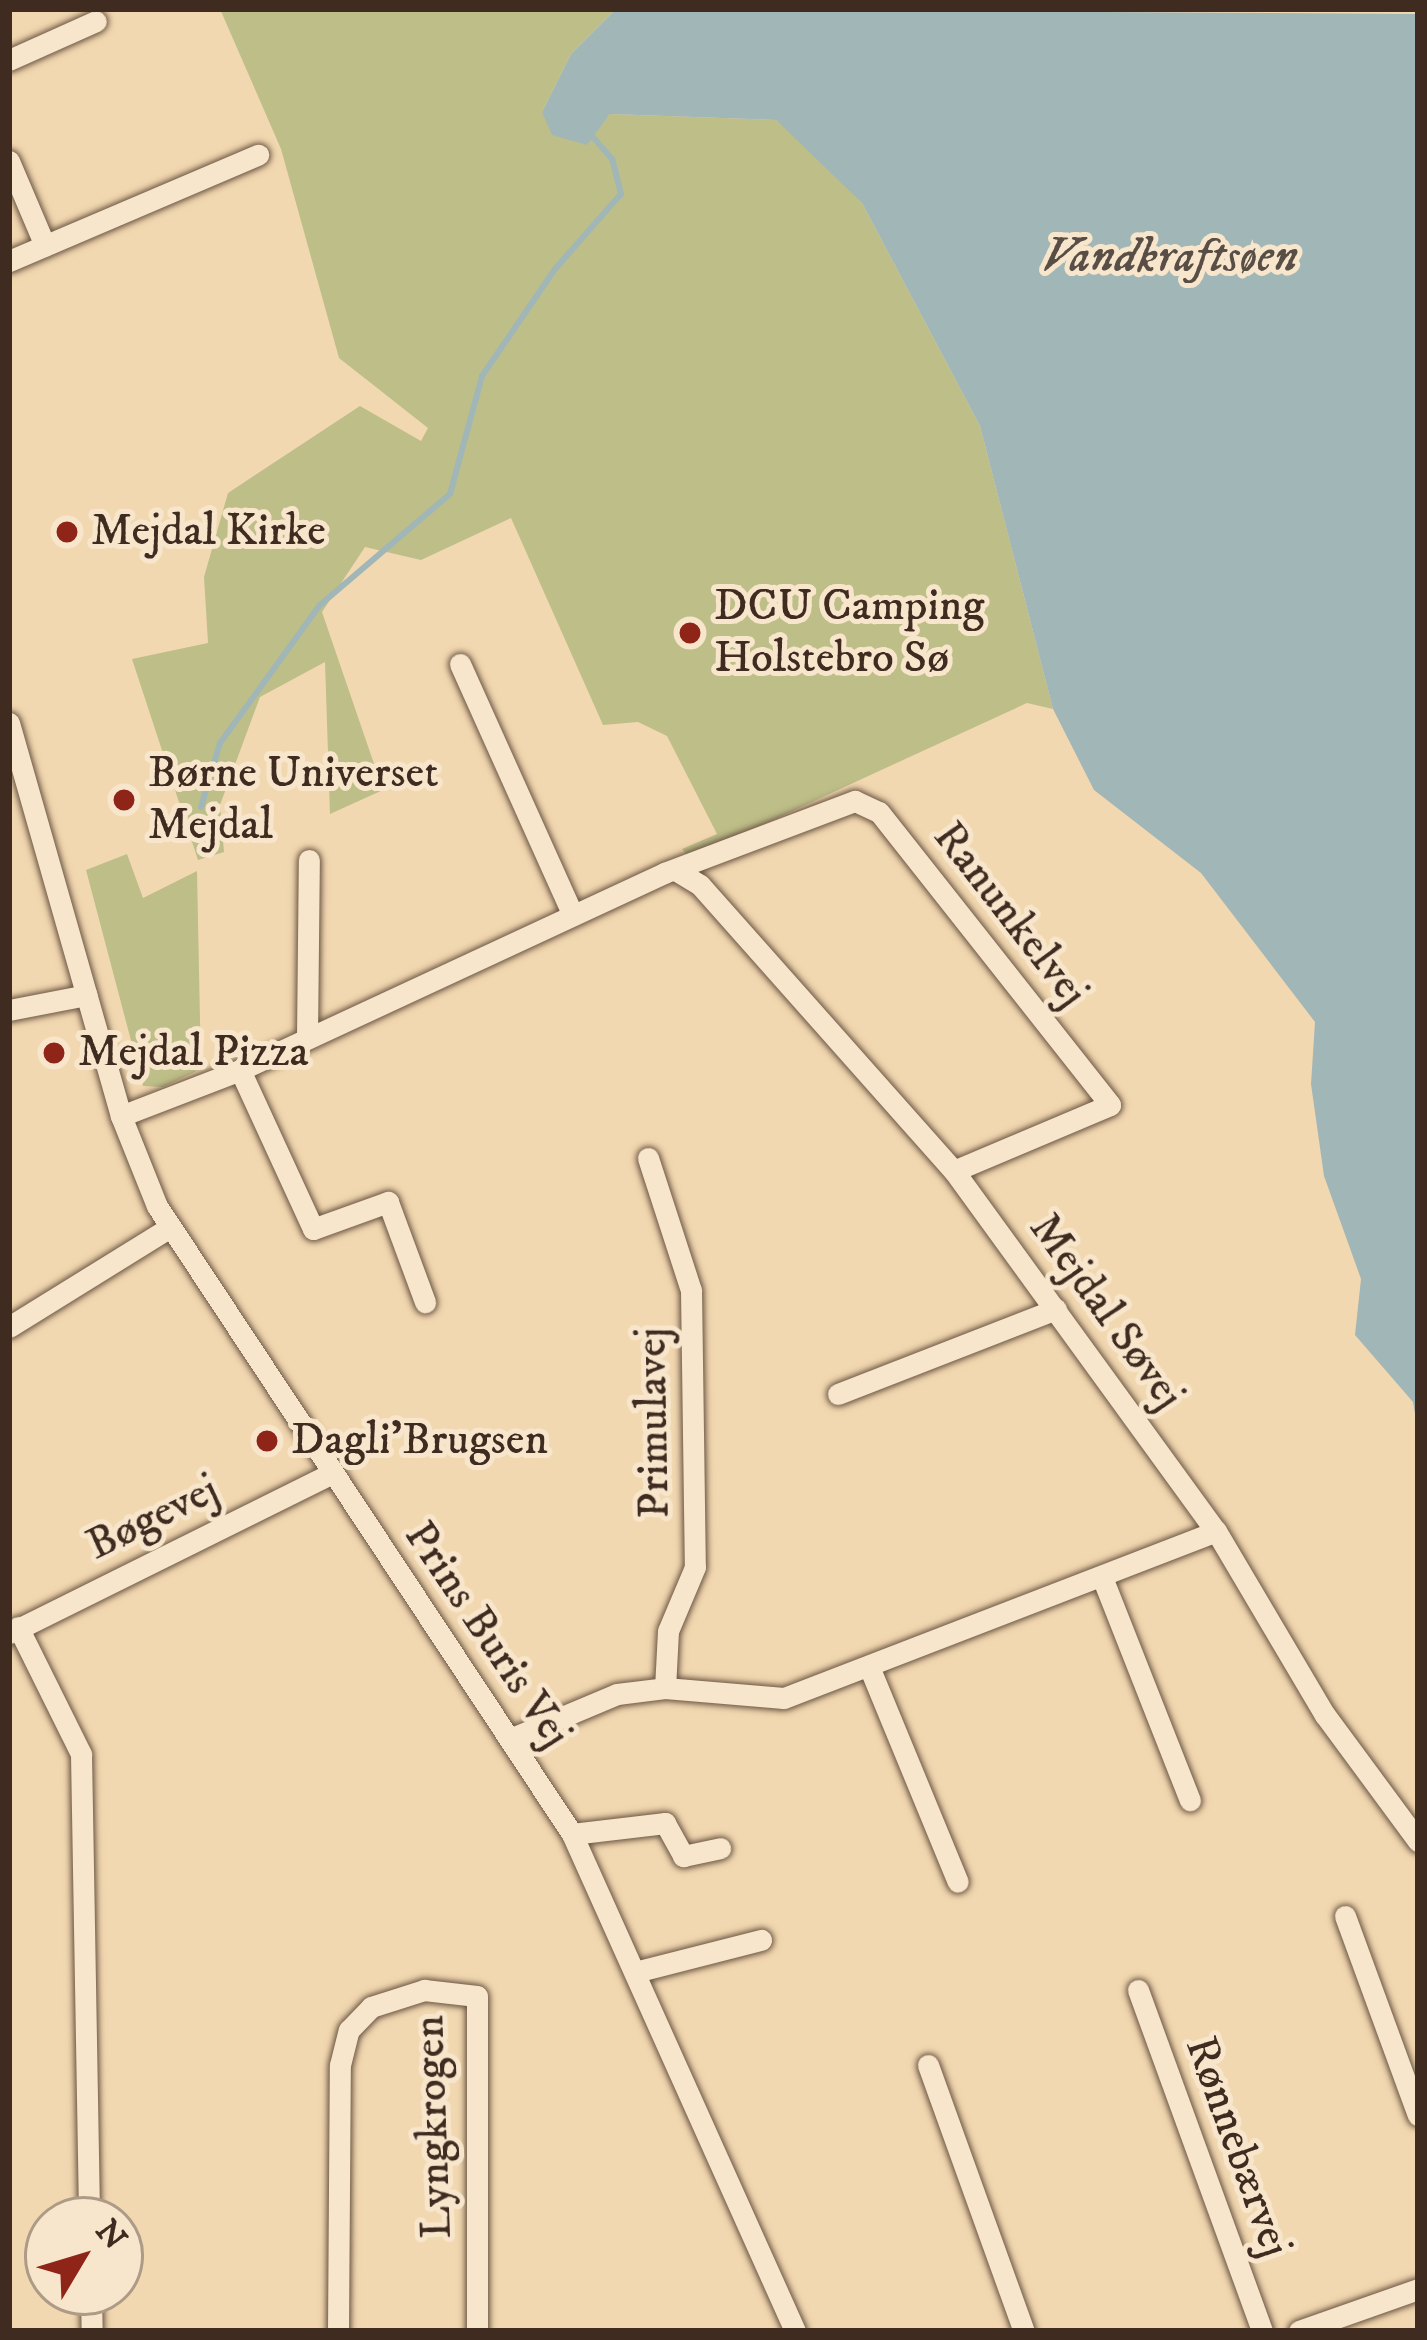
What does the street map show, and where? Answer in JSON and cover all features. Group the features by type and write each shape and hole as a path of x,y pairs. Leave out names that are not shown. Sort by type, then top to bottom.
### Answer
{"street":[{"path":"9,61 96,21"},
{"path":"9,261 258,155"},
{"path":"9,161 45,246"},
{"path":"460,664 573,915"},
{"name":"Prins Buris Vej","path":"9,723 121,1116 170,1227 572,1834 639,1971 792,2330"},
{"name":"Ranunkelvej","path":"677,871 816,810 855,801 879,812 1109,1105 954,1171"},
{"path":"307,1038 309,860"},
{"path":"121,1116 240,1070 677,871"},
{"name":"Mejdal Søvej","path":"677,871 700,885 954,1171 1216,1531 1325,1715 1418,1841"},
{"path":"9,1010 87,995"},
{"path":"240,1070 313,1229 388,1202 425,1302"},
{"name":"Primulavej","path":"648,1158 692,1290 695,1567 668,1631 665,1688"},
{"path":"9,1327 170,1227"},
{"path":"838,1394 1056,1309"},
{"name":"Bøgevej","path":"14,1630 332,1473"},
{"path":"510,1739 579,1706 665,1688 784,1698 870,1669 1216,1531"},
{"path":"1102,1577 1190,1800"},
{"path":"14,1630 80,1754 89,2196"},
{"path":"870,1669 958,1882"},
{"path":"572,1834 665,1823 683,1856 720,1848"},
{"path":"1345,1916 1418,2115"},
{"path":"639,1971 761,1940"},
{"name":"Lyngkrogen","path":"338,2331 345,2048 371,2007 424,1990 477,1996 477,2331"},
{"name":"Rønnebærvej","path":"1138,1990 1262,2331"},
{"path":"928,2065 1024,2331"},
{"path":"1299,2331 1418,2289"}],"green space":[{"path":"220,9 616,9 571,54 542,112 551,126 587,144 610,114 776,120 813,151 862,203 980,426 1053,709 1027,703 690,858 682,849 717,834 667,736 638,722 603,725 511,518 421,560 365,547 322,612 383,790 330,814 325,662 260,697 220,805 224,852 198,860 132,659 208,643 204,577 228,493 360,406 421,441 428,428 339,358 281,149"},
{"path":"127,854 143,898 197,871 201,1069 163,1087 143,1086 86,870"}],"water":[{"name":"Vandkraftsøen","path":"616,9 1417,14 1418,1432 1413,1402 1355,1335 1361,1279 1324,1176 1311,1084 1315,1022 1201,873 1094,790 1053,709 980,426 862,203 776,120 610,114 587,145 552,135 542,112 571,54"}],"waterway":[{"path":"201,807 220,743 320,605 450,494 482,376 555,269 621,194 612,159 594,138"}],"place":[{"name":"Mejdal Kirke","path":"67,532"},
{"name":"DCU Camping Holstebro Sø","path":"690,633"},
{"name":"Børne Universet Mejdal","path":"124,800"},
{"name":"Mejdal Pizza","path":"54,1053"},
{"name":"Dagli'Brugsen","path":"267,1441"}]}
